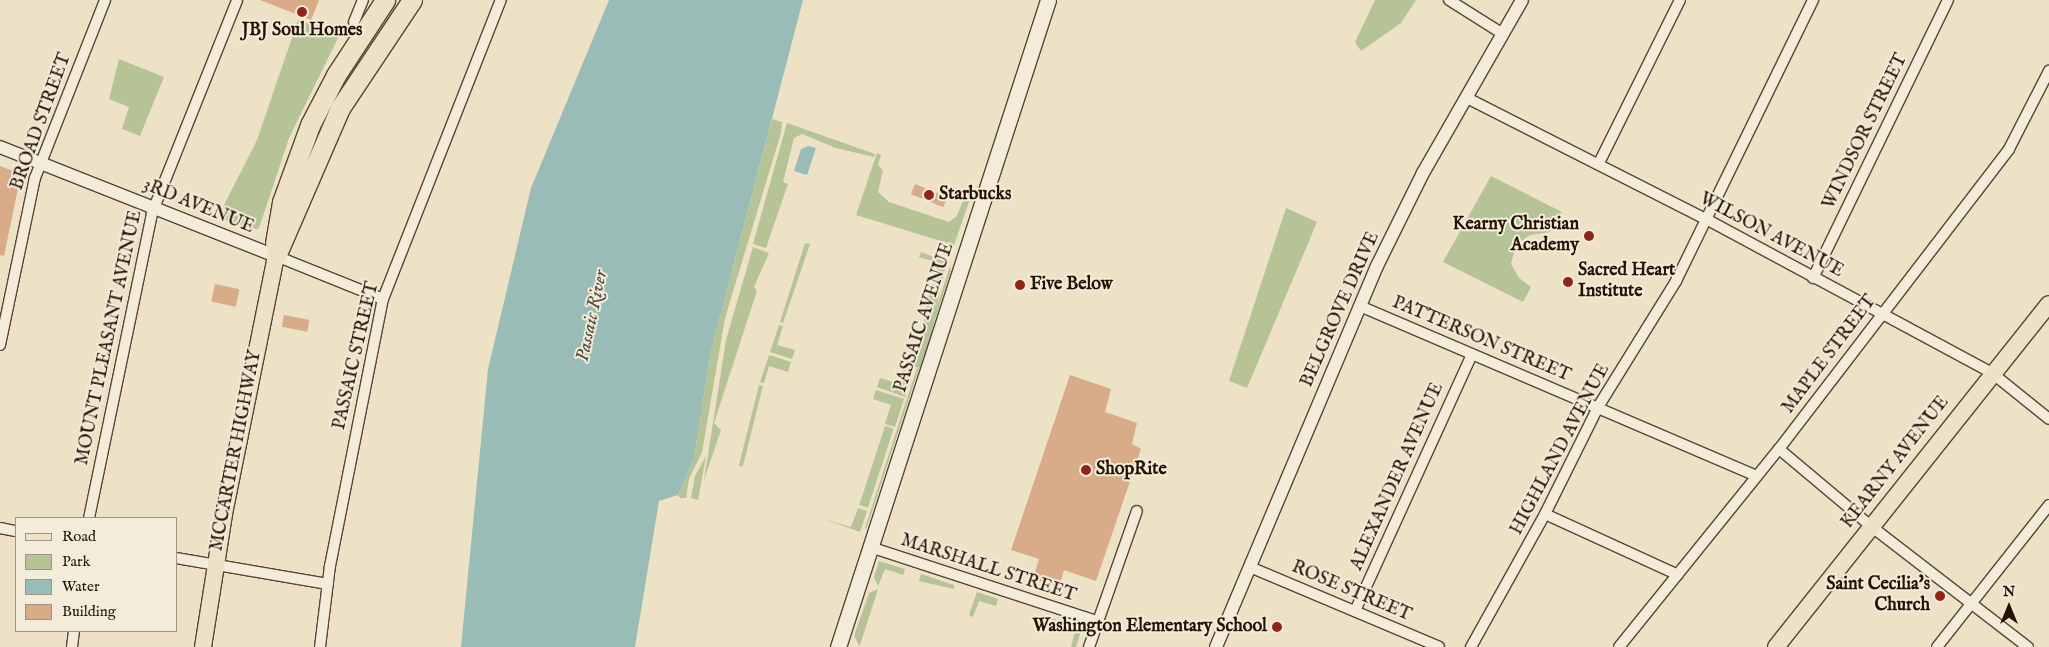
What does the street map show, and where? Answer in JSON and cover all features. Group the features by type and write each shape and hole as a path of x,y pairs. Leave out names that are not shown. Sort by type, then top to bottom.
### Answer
{"highway":[{"name":"MCCARTER HIGHWAY","path":"276,256 278,215 307,132 336,75 385,0"},
{"name":"MCCARTER HIGHWAY","path":"276,256 340,108 412,0"}],"main road":[{"name":"PASSAIC AVENUE","path":"838,647 1048,0"},
{"name":"MCCARTER HIGHWAY","path":"203,647 215,564 276,256"},
{"name":"KEARNY AVENUE","path":"1776,647 1992,373 2049,304"}],"street":[{"name":"BROAD STREET","path":"0,345 41,163 105,0"},
{"name":"MOUNT PLEASANT AVENUE","path":"89,517 154,208 237,0"},
{"path":"354,22 363,0"},
{"path":"1449,0 1503,34"},
{"name":"BELGROVE DRIVE","path":"1216,647 1360,306 1424,173 1522,0"},
{"path":"1599,163 1680,0"},
{"name":"HIGHLAND AVENUE","path":"1471,647 1545,514 1598,407 1654,320 1706,220 1813,0"},
{"name":"WINDSOR STREET","path":"1813,278 1948,0"},
{"name":"PASSAIC STREET","path":"320,647 328,584 383,299 497,1"},
{"name":"MAPLE STREET","path":"1620,647 1755,475 1779,449 2008,149 2049,71"},
{"name":"WILSON AVENUE","path":"1467,98 1599,163 1992,373 2049,420"},
{"name":"3RD AVENUE","path":"0,147 383,299"},
{"name":"PATTERSON STREET","path":"1360,306 1471,356 1598,407 1755,475"},
{"name":"ALEXANDER AVENUE","path":"1355,612 1471,356"},
{"path":"1779,449 1872,527 2028,647"},
{"path":"1937,647 2049,505"},
{"path":"1089,647 1137,511"},
{"path":"1545,514 1678,575"},
{"path":"0,528 15,531"},
{"name":"MARSHALL STREET","path":"870,547 1097,621"},
{"path":"178,558 328,584"},
{"name":"ROSE STREET","path":"1250,567 1439,647"},
{"path":"72,647 74,632"}],"green space":[{"path":"1375,0 1416,0 1401,23 1361,51 1355,42"},
{"path":"298,20 341,32 289,138 260,225 258,229 250,229 218,217 257,140"},
{"path":"119,59 164,77 140,136 122,129 129,107 109,99"},
{"path":"772,119 782,122 781,133 725,318 702,452 689,479 686,498 680,498 678,495 694,458 711,351"},
{"path":"787,123 875,154 874,157 836,148 802,134 794,138 783,182 788,184 766,248 753,244"},
{"path":"877,153 881,155 878,165 883,170 878,192 889,202 949,222 957,216 964,198 970,199 954,245 856,215"},
{"path":"1491,176 1562,212 1550,232 1530,235 1516,245 1511,264 1519,278 1531,287 1523,302 1443,262"},
{"path":"1286,208 1317,222 1247,388 1229,381"},
{"path":"805,243 810,244 783,323 780,322"},
{"path":"753,247 769,253 754,287 757,291 714,423 721,430 704,480 726,340"},
{"path":"921,252 946,262 942,284 932,281 938,263 919,257"},
{"path":"950,266 951,271 866,530 865,528"},
{"path":"931,284 941,286 925,368 915,366"},
{"path":"779,325 783,326 777,345 795,350 792,359 770,352"},
{"path":"769,355 791,362 788,372 769,366 764,383 760,382"},
{"path":"904,366 914,369 905,397 877,387 880,378 899,384"},
{"path":"759,385 763,386 743,467 739,466"},
{"path":"876,390 904,399 895,427 885,424 891,405 873,399"},
{"path":"885,426 894,429 868,508 859,505"},
{"path":"706,456 698,500 691,498 695,476"},
{"path":"858,508 867,511 860,532 824,519 851,527"},
{"path":"879,561 905,569 903,575 885,569 878,586 874,577"},
{"path":"921,574 954,585 954,589 919,581"},
{"path":"878,589 859,645 854,636 869,593"},
{"path":"977,592 998,599 996,606 979,601 973,617 969,615"},
{"path":"1042,615 1082,628 1076,647 1071,647 1075,632 1044,622 1040,633 1037,632"}],"water":[{"name":"Passaic River","path":"609,0 803,0 711,351 694,458 678,495 659,501 635,647 461,647 488,369 531,188"},
{"path":"808,146 816,148 807,175 794,171 801,149"}],"building":[{"name":"JBJ Soul Homes","path":"260,0 319,0 311,20"},
{"path":"0,166 21,174 4,256 0,255"},
{"name":"Starbucks","path":"915,184 947,197 943,207 911,194"},
{"path":"215,284 239,289 236,307 211,302"},
{"path":"284,315 310,320 307,332 282,327"},
{"name":"ShopRite","path":"1070,375 1111,389 1105,412 1137,423 1132,444 1141,449 1096,581 1064,570 1059,587 1033,579 1039,559 1011,550"}],"place":[{"name":"JBJ Soul Homes","path":"302,12"},
{"name":"Starbucks","path":"929,195"},
{"name":"Kearny Christian Academy","path":"1589,236"},
{"name":"Sacred Heart Institute","path":"1568,282"},
{"name":"Five Below","path":"1020,285"},
{"name":"ShopRite","path":"1086,470"},
{"name":"Saint Cecilia's Church","path":"1940,596"},
{"name":"Washington Elementary School","path":"1277,627"}]}
